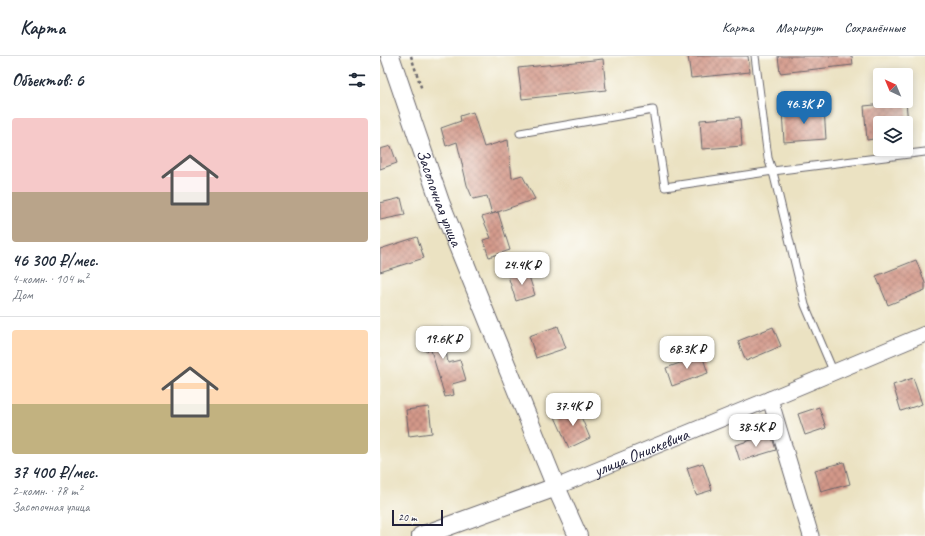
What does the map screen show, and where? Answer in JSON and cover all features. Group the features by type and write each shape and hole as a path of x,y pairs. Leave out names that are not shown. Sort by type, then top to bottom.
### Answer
{"street":[{"name":"Засопочная улица","path":"390,56 440,202 556,487 578,536"},
{"name":"улица Онискевича","path":"421,536 556,487 770,400 925,334"},
{"path":"770,400 811,536"}],"lane":[{"path":"755,56 768,158 773,171 805,305 834,372"},
{"path":"520,133 653,110 665,187 773,171 925,152"}],"building":[{"path":"688,56 748,56 750,72 691,78"},
{"path":"778,56 852,56 853,65 780,73"},
{"path":"603,59 606,90 522,99 518,68"},
{"path":"873,105 873,108 907,108 907,116 873,116 873,139 867,140 864,106"},
{"path":"824,108 826,139 784,142 782,111"},
{"path":"473,112 484,147 508,140 512,178 522,175 535,199 492,214 487,196 473,199 467,185 457,142 446,146 441,128 461,121 460,116"},
{"path":"740,117 742,146 702,149 700,120"},
{"path":"391,146 397,163 380,169 380,149"},
{"path":"401,198 405,215 380,220 380,203"},
{"path":"498,212 510,250 489,257 483,240 491,238 482,217"},
{"path":"417,237 424,258 380,272 380,249"},
{"path":"916,260 925,283 925,290 888,305 876,276"},
{"path":"527,270 535,295 516,301 508,276"},
{"path":"558,326 566,348 536,358 529,336"},
{"path":"442,327 448,363 460,360 466,380 452,384 454,395 445,397 431,350 425,351 422,330"},
{"path":"773,327 781,346 746,361 738,341"},
{"path":"702,355 708,373 672,386 666,368"},
{"path":"913,378 922,404 901,411 893,385"},
{"path":"429,407 432,433 409,436 406,410"},
{"path":"577,407 590,438 569,448 555,417"},
{"path":"819,407 826,428 805,435 798,414"},
{"path":"771,434 776,450 740,461 735,445"},
{"path":"844,462 850,484 821,492 815,470"},
{"path":"703,463 712,490 696,495 687,468"}]}
